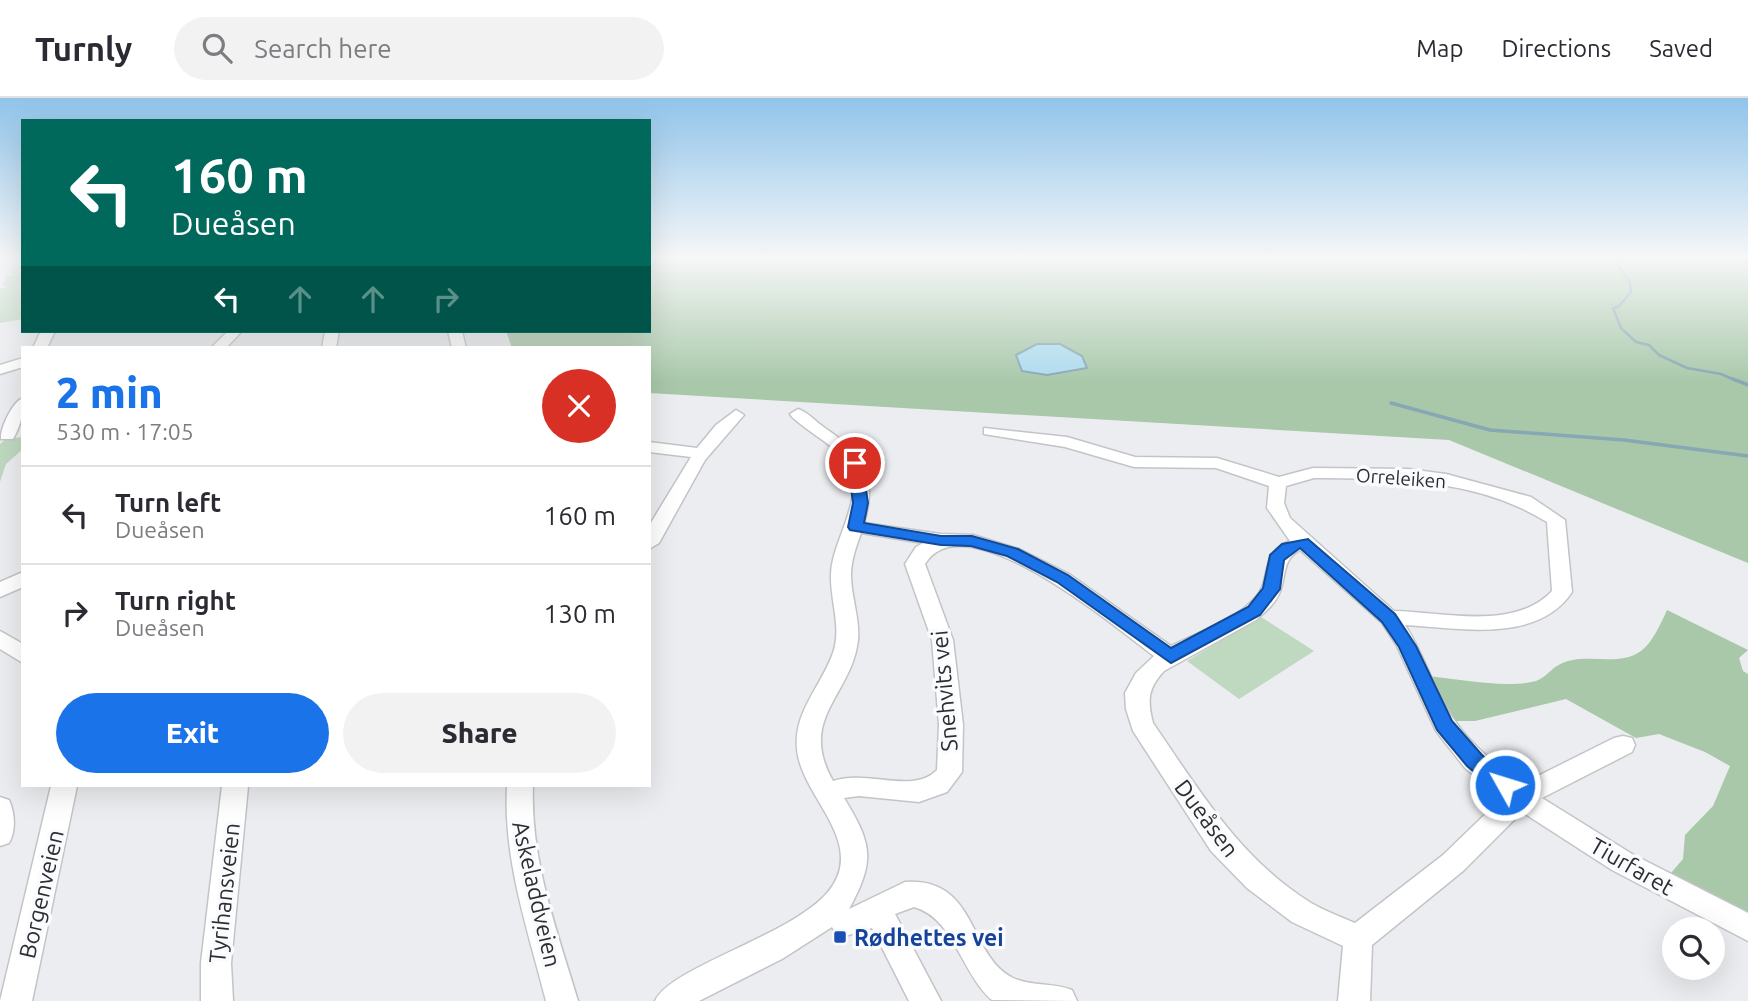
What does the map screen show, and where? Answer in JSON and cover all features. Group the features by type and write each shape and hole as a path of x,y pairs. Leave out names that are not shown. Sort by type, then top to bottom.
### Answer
{"street":[{"path":"220,346 233,333"},
{"path":"0,370 21,363"},
{"path":"7,436 21,407"},
{"path":"671,1001 730,967 799,933 831,911 851,878 854,857 851,837 817,774 808,742 812,714 844,652 848,624 842,566 860,503 855,463 798,414"},
{"path":"651,539 700,453 715,433 736,415"},
{"path":"990,432 1067,442 1134,462 1217,463 1279,484"},
{"path":"651,447 700,453"},
{"name":"Orreleiken","path":"1279,484 1313,473 1408,474 1446,479 1525,500 1556,520 1562,592 1557,603 1547,610 1506,621 1388,618"},
{"name":"Tiurfaret","path":"1279,484 1273,494 1278,516 1388,618 1407,646 1444,725 1475,761 1520,797 1622,862 1748,928"},
{"path":"855,527 941,540 972,541 1012,553 1062,578 1171,657"},
{"name":"Snehvits vei","path":"829,793 849,786 905,793 926,790 942,783 950,771 952,747 942,631 932,602 918,578 915,564 923,551 941,540"},
{"name":"Dueåsen","path":"1303,542 1287,547 1276,559 1272,589 1254,611 1171,657 1141,682 1137,707 1141,725 1221,842 1257,879 1302,913 1358,939"},
{"path":"0,591 21,579"},
{"path":"0,638 21,654"},
{"path":"1354,1001 1358,939 1453,863 1520,797 1623,746"},
{"name":"Borgenveien","path":"16,1001 64,787"},
{"name":"Tyrihansveien","path":"217,1001 216,963 235,787"},
{"name":"Askeladdveien","path":"520,787 517,808 524,852 562,1001"},
{"path":"0,808 0,835"},
{"path":"845,923 858,922 888,902 912,894 939,902 956,918 977,956 1001,988 1012,993 1042,995 1061,1001"},
{"path":"877,911 925,1001"}],"green space":[{"path":"0,299 21,299 21,319 0,323"},
{"path":"651,299 1748,299 1748,563 1449,440 651,393 651,346 511,346 507,333 651,333"},
{"path":"21,437 21,451 6,464 0,482 0,444 6,439"},
{"path":"1667,610 1748,650 1739,658 1743,671 1748,674 1748,922 1665,880 1683,859 1685,835 1713,806 1730,766 1705,752 1659,734 1636,738 1566,699 1475,721 1448,721 1428,676 1497,684 1525,683 1541,679 1555,667 1573,660 1625,658 1641,651 1649,643"},
{"path":"1261,617 1314,651 1239,699 1187,661"}],"water":[{"path":"1037,344 1060,344 1082,356 1087,368 1047,375 1022,371 1016,355"}],"waterway":[{"path":"1625,299 1618,307 1613,308 1621,328 1636,342 1649,345 1659,355 1687,368 1721,374 1737,381"},
{"path":"1733,379 1748,385"},
{"path":"1391,403 1490,430 1624,440 1748,456"}],"place":[{"name":"Rødhettes vei","path":"840,937"}],"route":[{"path":"855,463 859,478 860,503 855,527 996,546 1062,578 1171,657 1243,620 1265,602 1272,589 1276,559 1287,547 1303,542 1388,618 1407,646 1444,725 1475,761 1505,785"}]}
